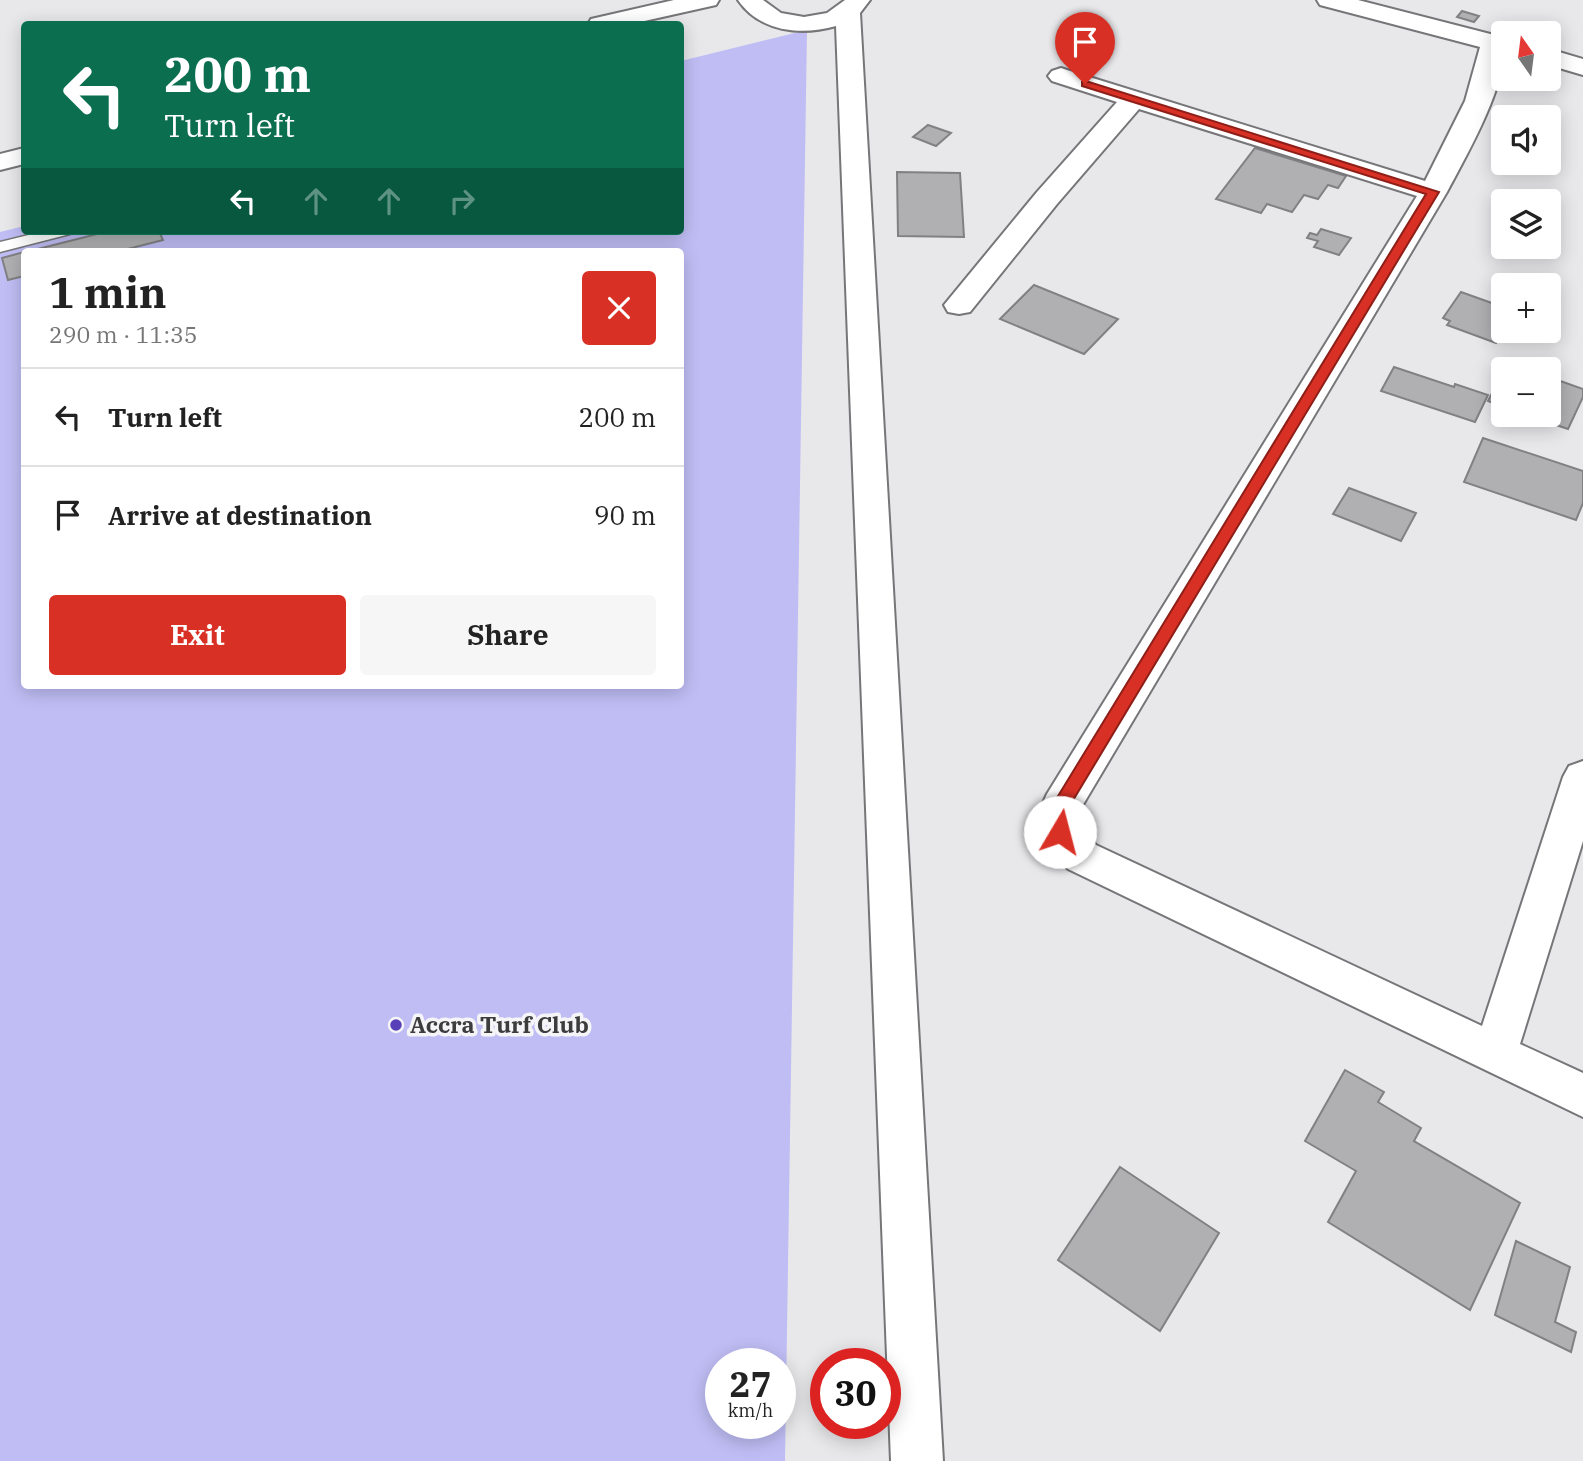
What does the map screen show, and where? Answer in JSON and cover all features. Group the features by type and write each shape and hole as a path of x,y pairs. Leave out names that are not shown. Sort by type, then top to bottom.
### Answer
{"street":[{"path":"613,21 707,0"},
{"path":"1329,0 1491,41"},
{"path":"749,11 805,23 829,20 853,6 917,1461"},
{"path":"1561,61 1583,67"},
{"path":"1491,63 1472,119 1433,192 1061,806 1060,832 1082,857 1583,1096"},
{"path":"1061,76 1433,192"},
{"path":"959,305 1047,198 1133,100"},
{"path":"0,162 21,157"},
{"path":"0,176 21,172"},
{"path":"1495,1054 1583,777"}],"lane":[{"path":"0,247 48,235"}],"shaded area":[{"name":"Accra Turf Club","path":"807,30 787,1348 705,1348 705,1439 785,1439 785,1461 0,1461 0,232 21,227 21,235 684,235 684,60"}],"building":[{"path":"1462,11 1479,16 1474,22 1457,17"},
{"path":"928,125 951,133 936,146 913,137"},
{"path":"1255,148 1346,176 1338,188 1328,185 1318,199 1304,195 1292,212 1267,204 1261,213 1216,199"},
{"path":"897,172 960,173 964,237 898,236"},
{"path":"1321,229 1351,238 1339,255 1314,247 1318,241 1307,238 1310,233 1317,235"},
{"path":"93,235 161,235 163,240 132,248 42,248"},
{"path":"21,253 21,277 8,280 2,258"},
{"path":"1034,285 1118,319 1084,354 1000,319"},
{"path":"1461,292 1491,303 1491,341 1447,325 1450,321 1443,318"},
{"path":"1394,367 1488,395 1475,422 1381,391"},
{"path":"1561,381 1583,389 1583,397 1568,429 1561,427"},
{"path":"1483,438 1583,471 1583,503 1576,520 1464,482"},
{"path":"1349,488 1416,513 1401,541 1333,514"},
{"path":"1345,1070 1384,1092 1378,1102 1421,1128 1414,1141 1520,1203 1470,1310 1328,1222 1356,1171 1305,1141"},
{"path":"1120,1167 1219,1233 1160,1331 1058,1260"},
{"path":"1516,1241 1570,1267 1555,1322 1576,1332 1571,1352 1495,1315"}],"place":[{"name":"Accra Turf Club","path":"396,1025"}],"route":[{"path":"1060,832 1061,806 1433,192 1085,84"}]}
